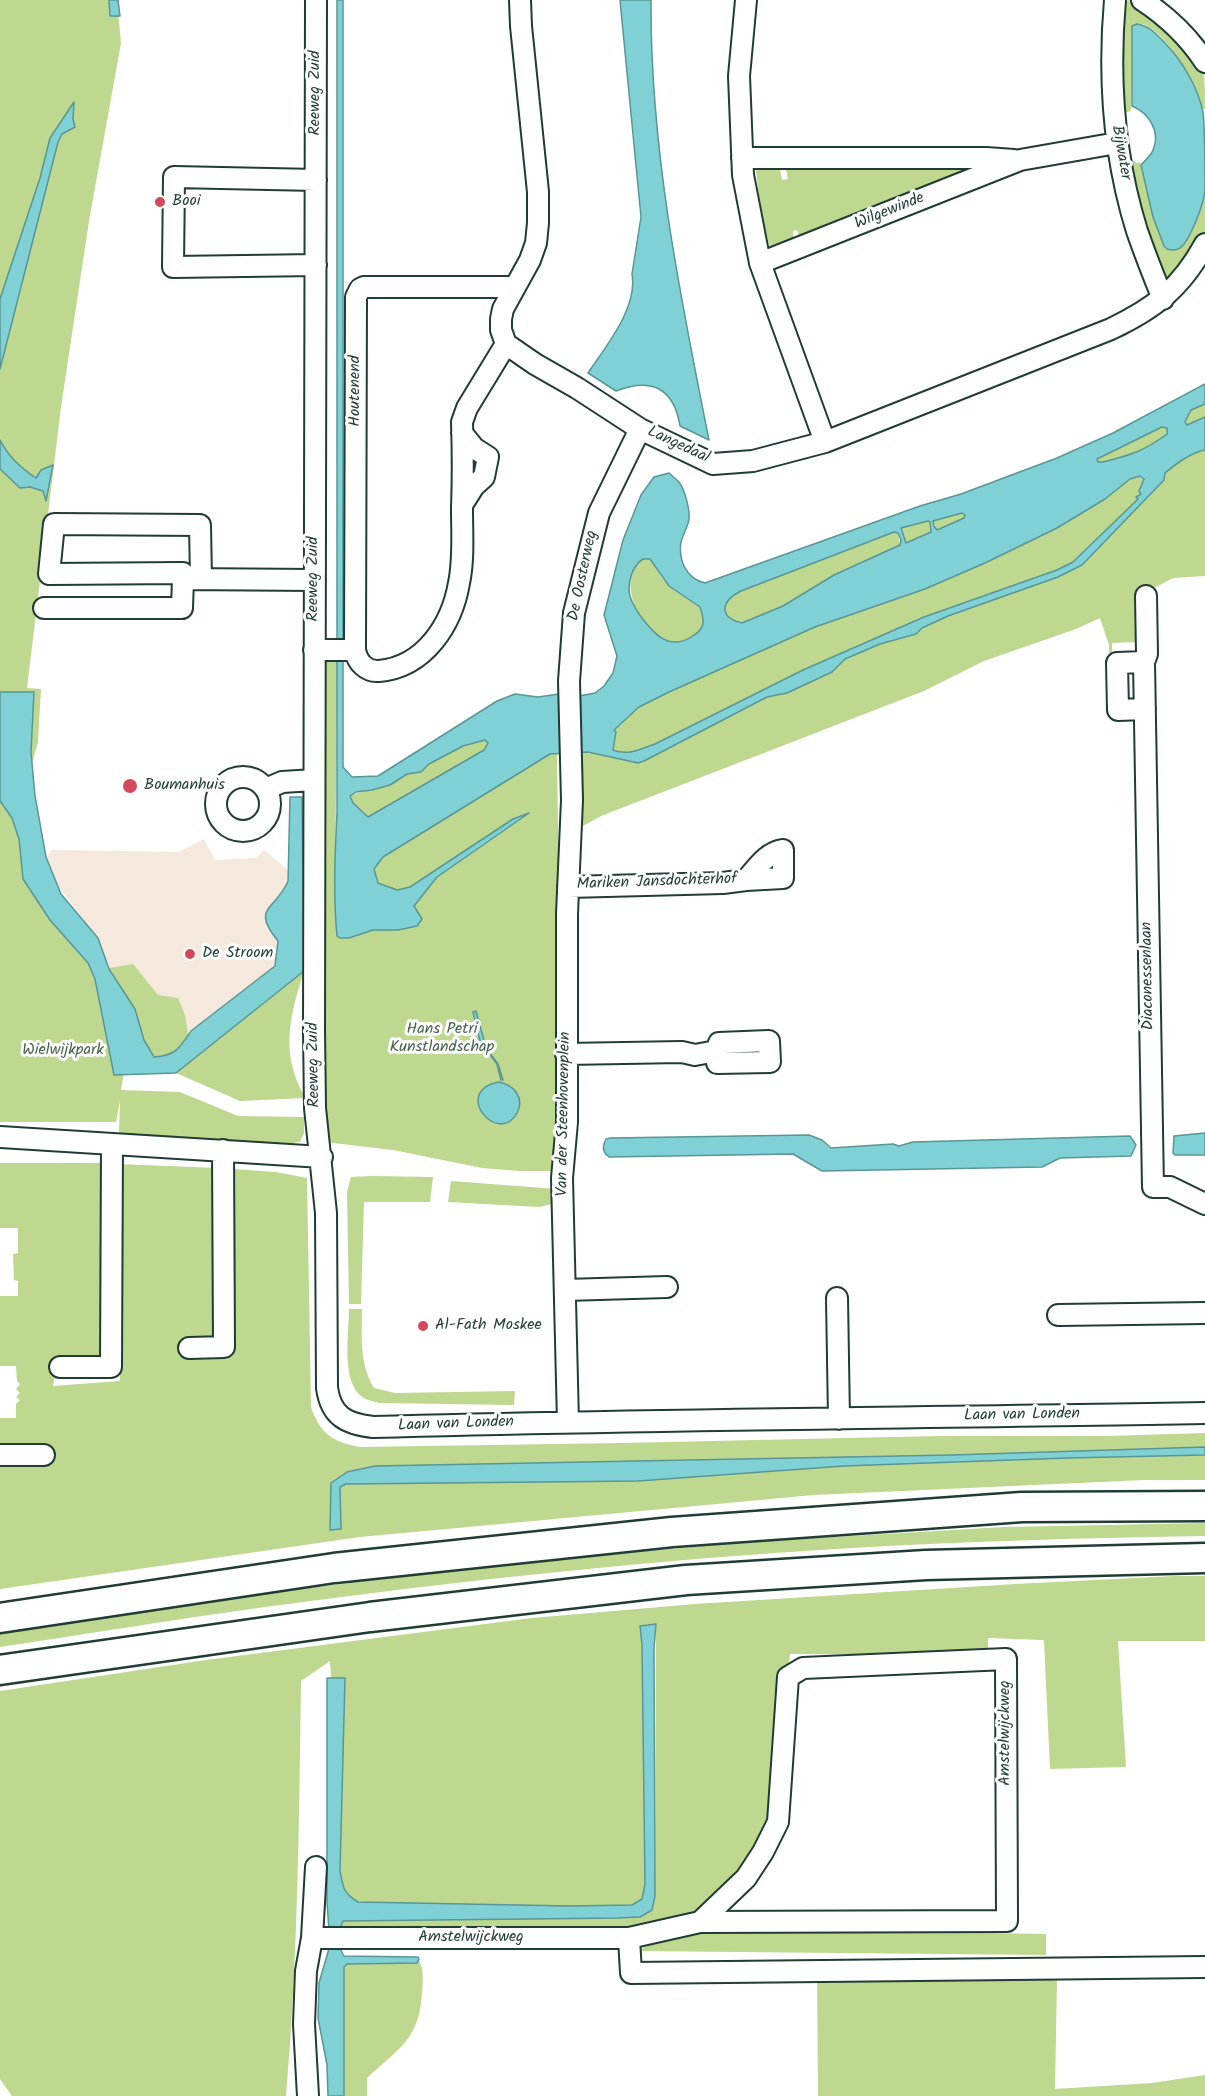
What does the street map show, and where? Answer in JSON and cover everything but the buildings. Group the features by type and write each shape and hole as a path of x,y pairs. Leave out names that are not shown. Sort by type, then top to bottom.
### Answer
{"highway":[{"path":"0,1618 334,1568 672,1532 1022,1507 1205,1506"},
{"path":"0,1670 370,1617 686,1580 926,1565 1205,1558"}],"street":[{"name":"Reeweg Zuid","path":"316,0 315,580 321,650 314,780 315,1108 321,1157"},
{"path":"321,650 355,650 357,658 365,668 377,671 402,664 428,649 438,637 450,615 459,582 462,422 467,408 506,344 501,330 503,309 530,260 536,243 538,192 520,0"},
{"path":"746,0 739,76 743,175 760,263 825,442"},
{"name":"Bijwater","path":"1115,0 1111,71 1117,143 1137,231 1163,299"},
{"path":"1142,0 1178,27 1205,62"},
{"name":"Wilgewinde","path":"760,263 1020,160 1117,143"},
{"name":"Wilgewinde","path":"742,158 1020,160"},
{"path":"316,180 174,177 173,267 316,264"},
{"name":"Langedaal","path":"506,344 534,364 577,388 640,429 713,464 753,461 825,442 1135,318 1163,299 1193,267 1205,244"},
{"name":"Houtenend","path":"355,650 356,297 360,289 364,287 515,287"},
{"name":"De Oosterweg","path":"571,770 569,681 574,613 599,513 640,429"},
{"path":"44,608 182,608 192,579 200,525 54,524 48,574 183,573 192,579 315,580"},
{"name":"Diaconessenlaan","path":"1146,596 1148,654 1144,662 1153,1187 1170,1187 1205,1204"},
{"path":"1144,662 1117,663 1119,710 1145,710"},
{"name":"Van der Steenhovenplein","path":"568,1422 562,1178 567,1122 571,770"},
{"path":"266,789 282,782 314,780"},
{"name":"Mariken Jansdochterhof","path":"568,887 723,883 746,880"},
{"path":"566,1054 682,1052 695,1055 716,1051"},
{"path":"0,1137 321,1157"},
{"path":"60,1366 111,1367 112,1144"},
{"path":"189,1348 225,1347 224,1150"},
{"name":"Laan van Londen","path":"321,1157 326,1213 328,1399 340,1417 356,1425 373,1427 1205,1413"},
{"path":"565,1290 667,1287"},
{"path":"837,1298 839,1419"},
{"path":"1058,1315 1205,1313"},
{"path":"0,1455 44,1455"},
{"name":"Amstelwijckweg","path":"312,1938 629,1938 700,1922 1007,1922 1006,1659 804,1668 788,1677 778,1822 763,1852 746,1878 700,1922"},
{"path":"308,2096 304,2024 305,1992 312,1938 316,1867"},
{"path":"629,1938 631,1973 1205,1966"}],"shaded area":[{"name":"De Stroom","path":"204,839 215,860 256,858 264,850 289,871 285,887 273,902 265,918 268,928 278,941 275,966 191,1031 182,1045 109,968 98,938 58,886 46,857 52,850 178,852"}],"green space":[{"name":"Wielwijkpark","path":"0,0 117,0 121,43 89,221 61,407 27,688 41,689 38,742 32,763 31,752 12,812 129,1041 121,1090 180,1092 238,1116 304,1117 304,1133 300,1142 287,1144 119,1134 120,1101 116,1122 0,1122"},
{"path":"1131,0 1162,24 1192,55 1204,76 1205,109 1171,49 1162,38 1143,24 1132,26 1131,111 1120,114 1121,8 1125,1"},
{"path":"1140,162 1153,217 1176,250 1187,240 1191,232 1205,191 1205,233 1186,266 1169,282 1164,280 1145,232 1128,163"},
{"path":"880,163 881,169 927,169 927,164 983,163 933,189 930,185 887,201 887,206 858,217 855,214 813,230 814,234 800,240 797,230 793,231 794,241 771,250 756,171 780,169 782,180 788,179 786,170 847,170 848,164"},
{"path":"1205,404 1205,417 1187,425 1185,422 1191,410"},
{"path":"1162,427 1167,428 1168,434 1152,445 1130,455 1098,462 1097,459"},
{"path":"1205,450 1205,576 1173,578 1141,595 1138,642 1112,643 1112,657 1109,657 1109,645 1100,618 1076,629 984,661 924,691 601,816 583,826 581,751 638,763 644,761 767,697 787,693 832,672 845,659 880,644 916,634 922,628 948,616 1058,577 1082,565 1164,480 1165,473 1189,456"},
{"path":"1140,476 1144,479 1140,491 1142,494 1073,562 1057,570 924,617 803,670 655,744 629,752 613,751 616,732 614,730 639,707 815,627 925,589 985,563 1057,528 1105,499 1130,479"},
{"path":"962,513 965,515 964,518 937,530 933,521"},
{"path":"931,522 931,532 905,543 901,528"},
{"path":"894,532 898,533 900,545 834,575 783,606 742,623 729,617 726,613 725,608 729,599 741,591"},
{"path":"643,559 650,559 665,581 699,606 704,620 702,629 697,634 682,641 667,641 657,636 640,616 634,604 631,579 635,568"},
{"name":"Hans Petri Kunstlandschap","path":"325,659 337,659 335,920 349,938 373,930 389,930 437,873 458,862 526,815 513,819 411,887 397,890 378,883 374,869 383,857 550,754 557,754 562,1126 557,1171 482,1168 393,1150 325,1142 321,1112 326,885"},
{"path":"485,740 488,743 484,750 368,818 353,803 350,795 390,785 407,774 421,772 429,764 463,746"},
{"path":"133,964 158,995 178,998 185,1015 188,1035 178,1049 170,1054 154,1057 144,1040 135,1009 109,968"},
{"path":"304,971 291,1021 290,1046 295,1075 305,1098 240,1101 176,1073"},
{"path":"0,1163 104,1163 105,1364 57,1364 53,1386 120,1381 118,1164 217,1168 229,1177 234,1169 276,1172 307,1178 311,1407 323,1430 335,1439 351,1445 360,1447 1205,1433 1205,1447 952,1455 375,1466 331,1483 330,1530 341,1529 340,1487 346,1484 638,1481 844,1466 1205,1455 1205,1480 1144,1480 814,1495 360,1537 0,1589 0,1418 16,1418 16,1404 20,1400 16,1397 20,1393 16,1389 20,1384 17,1381 16,1366 0,1366 0,1296 18,1296 18,1281 14,1280 13,1254 18,1253 18,1228 0,1228"},
{"path":"351,1177 433,1177 430,1202 364,1202 361,1304 349,1304 347,1192"},
{"path":"451,1181 557,1189 557,1203 539,1207 448,1202"},
{"path":"349,1309 362,1309 364,1359 374,1388 395,1393 515,1391 514,1405 379,1403 363,1397 355,1389 348,1368"},
{"path":"1205,1523 1205,1536 940,1543 705,1558 558,1572 411,1588 198,1616 0,1647 0,1632 165,1606 558,1559 748,1542 1004,1527"},
{"path":"1205,1576 1205,1641 1118,1641 1126,1767 1050,1769 1044,1640 988,1638 988,1655 790,1654 780,1727 771,1824 729,1887 699,1911 655,1925 570,1929 339,1931 343,1921 617,1918 651,1910 655,1896 656,1624 640,1626 645,1884 642,1899 632,1905 358,1902 350,1896 345,1889 340,1871 345,1678 331,1678 330,1661 301,1681 299,1837 286,2096 12,2096 0,2079 0,1691 206,1660 532,1618 695,1604"},
{"path":"692,1928 1046,1934 1046,1955 635,1951"},
{"path":"419,1960 423,1981 422,1993 417,2022 412,2033 398,2050 367,2078 367,2096 344,2096 344,1967 347,1964 417,1963"},
{"path":"817,1973 1057,1978 1055,2089 1152,2083 1205,2075 1205,2096 818,2096"}],"water":[{"path":"109,0 118,0 120,16 110,16"},
{"path":"337,0 343,0 343,767 352,777 378,776 497,701 515,694 538,697 559,694 579,696 595,693 604,686 613,673 617,656 604,615 623,540 641,495 654,477 669,473 681,486 687,500 689,519 681,542 681,556 685,568 693,578 705,583 1057,458 1113,433 1205,384 1205,404 1191,410 1185,422 1187,425 1205,417 1205,450 1189,456 1165,473 1164,480 1082,565 1058,577 948,616 922,628 916,634 880,644 845,659 832,672 787,693 767,697 644,761 638,763 588,752 550,754 383,857 374,869 378,883 397,890 410,887 513,819 529,813 437,877 414,906 422,919 417,926 398,930 373,930 349,938 337,936 335,859 337,813","holes":["1162,427 1167,428 1167,434 1137,452 1103,462 1098,462 1097,459","1140,476 1144,479 1139,491 1141,494 1136,497 1138,499 1073,562 1057,570 924,617 803,670 655,744 629,752 613,750 616,732 614,730 639,707 815,627 925,589 985,563 1057,528 1105,499 1130,479","962,513 965,515 964,518 937,530 933,521","930,522 931,532 906,543 901,528","894,532 898,533 901,540 900,545 834,575 783,606 742,623 729,617 726,613 726,604 734,595","643,559 650,559 669,586 700,607 703,623 701,629 691,637 679,642 668,641 651,629 630,596 630,580 633,570","485,740 488,743 484,750 368,817 353,803 350,796 356,792 390,785 407,774 421,772 429,764 463,746"]},
{"path":"620,0 651,0 652,56 661,166 678,276 709,440 680,426 672,403 659,389 640,385 616,391 588,373 619,326 630,300 641,217"},
{"path":"1137,24 1153,31 1178,59 1194,85 1203,112 1204,196 1188,238 1180,248 1175,250 1164,246 1153,217 1141,165 1152,152 1155,137 1148,118 1132,106 1132,26"},
{"path":"74,102 75,127 62,134 58,142 0,369 0,299 40,178 50,138"},
{"path":"0,440 15,461 36,478 41,470 53,465 46,501 43,491 30,487 20,488 0,469"},
{"path":"0,692 34,692 31,752 35,796 46,857 61,894 98,938 109,969 135,1009 144,1040 154,1057 167,1055 176,1050 191,1031 275,966 278,941 270,930 266,915 288,881 290,797 302,797 304,971 176,1073 114,1075 95,979 88,963 50,920 23,879 19,839 12,818 0,801"},
{"path":"476,1011 486,1048 498,1064 503,1080 501,1080 497,1064 482,1049 473,1012"},
{"path":"499,1082 513,1089 520,1102 517,1113 509,1122 499,1124 490,1121 483,1114 479,1105 479,1095 485,1087"},
{"path":"1205,1133 1205,1155 1175,1155 1173,1153 1174,1136"},
{"path":"809,1135 822,1140 831,1148 893,1144 899,1146 913,1142 1130,1136 1136,1145 1131,1156 1060,1158 1042,1167 822,1171 793,1154 609,1157 603,1149 606,1139 610,1138"},
{"path":"1205,1447 1205,1455 844,1466 638,1481 346,1484 340,1487 341,1529 330,1530 331,1483 347,1472 375,1466 952,1455"},
{"path":"656,1624 654,1649 655,1896 652,1910 640,1917 617,1918 343,1921 339,1931 329,1931 327,1678 345,1678 340,1871 344,1889 353,1899 358,1902 570,1906 632,1905 642,1899 645,1884 640,1626"},
{"path":"330,1945 338,1945 344,1956 418,1957 419,1959 417,1963 347,1964 344,1967 344,2096 328,2096 327,2065 318,2018 319,1983"}],"place":[{"name":"Booi","path":"160,202"},
{"name":"Boumanhuis","path":"130,786"},
{"name":"De Stroom","path":"190,954"},
{"name":"Al-Fath Moskee","path":"423,1326"}]}
